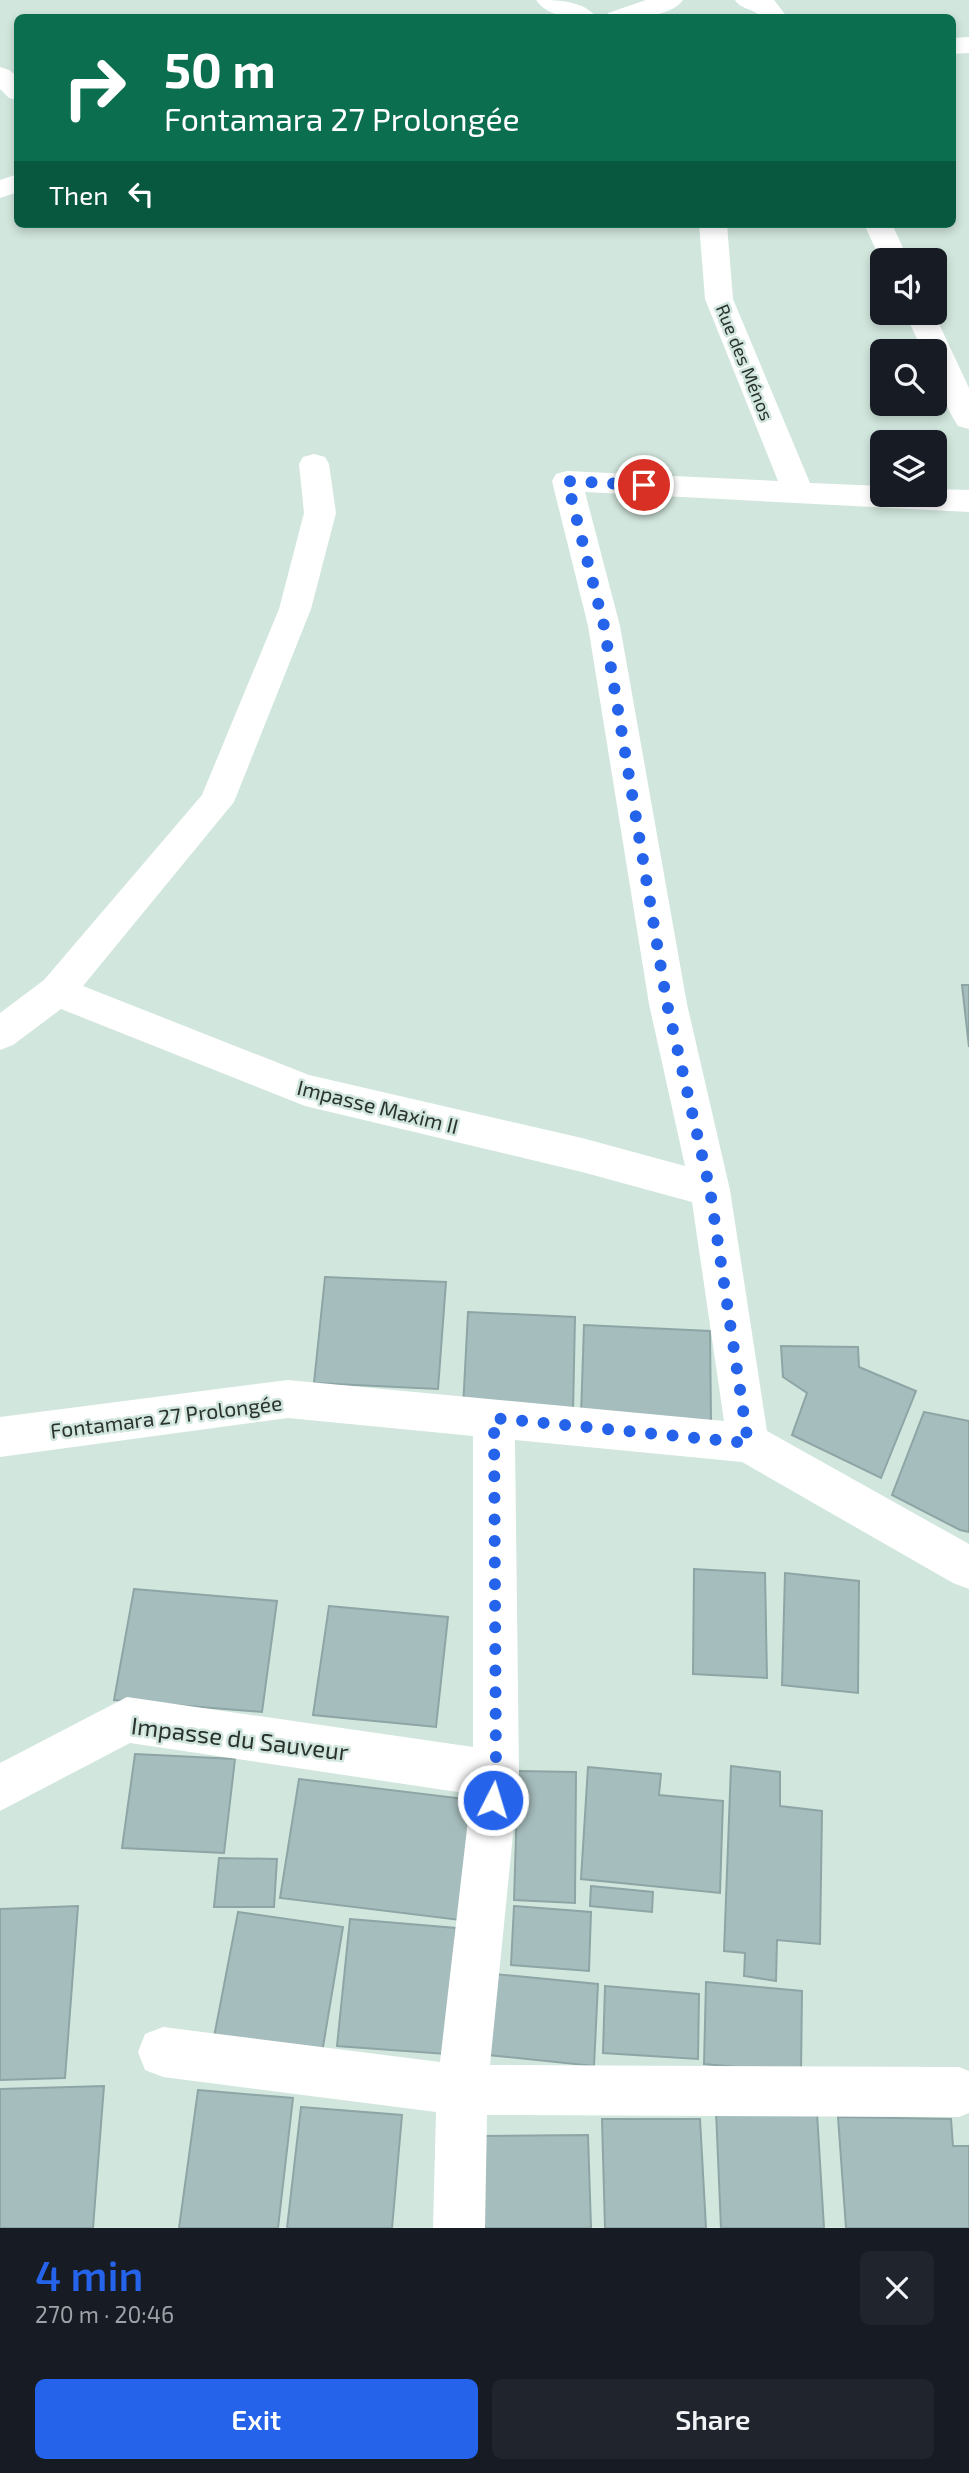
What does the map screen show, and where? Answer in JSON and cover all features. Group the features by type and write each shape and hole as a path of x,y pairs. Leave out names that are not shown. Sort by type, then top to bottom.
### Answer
{"street":[{"path":"548,0 577,14"},
{"path":"629,14 671,0"},
{"path":"747,0 765,5 773,14"},
{"path":"0,75 14,88"},
{"name":"Rue des Ménos","path":"713,228 719,299 799,494"},
{"path":"879,228 889,248"},
{"path":"925,325 969,419"},
{"path":"0,1034 57,991 216,802 295,609 320,513 314,464"},
{"path":"748,1443 710,1190 667,1004 604,626 567,481 969,501"},
{"name":"Impasse Maxim II","path":"57,991 305,1090 582,1156 710,1190"},
{"name":"Fontamara 27 Prolongée","path":"0,1437 288,1399 748,1443 969,1567"},
{"path":"459,2228 462,2090 496,1774 494,1418"},
{"name":"Impasse du Sauveur","path":"0,1788 127,1720 496,1774"},
{"path":"163,2052 462,2090 959,2092"}],"building":[{"path":"962,985 969,985 969,1047"},
{"path":"325,1277 446,1282 438,1389 314,1383"},
{"path":"468,1312 575,1317 573,1413 463,1408"},
{"path":"584,1325 710,1331 711,1422 581,1416"},
{"path":"781,1346 858,1347 859,1367 916,1391 881,1478 792,1435 807,1393 783,1377"},
{"path":"924,1412 969,1421 969,1532 892,1495"},
{"path":"694,1569 765,1573 767,1678 693,1674"},
{"path":"785,1573 859,1581 858,1693 782,1685"},
{"path":"134,1589 277,1601 262,1712 114,1700"},
{"path":"329,1606 448,1617 436,1727 313,1715"},
{"path":"135,1754 235,1759 224,1853 122,1848"},
{"path":"731,1766 780,1772 780,1806 822,1811 820,1944 777,1940 776,1981 744,1976 745,1953 724,1951"},
{"path":"588,1767 661,1774 659,1795 723,1801 720,1893 581,1879"},
{"path":"518,1771 576,1772 575,1903 514,1900"},
{"path":"299,1779 482,1801 468,1921 280,1898"},
{"path":"219,1858 277,1859 274,1907 214,1907"},
{"path":"591,1886 653,1892 652,1912 590,1906"},
{"path":"78,1906 65,2078 0,2080 0,1909"},
{"path":"514,1906 591,1912 589,1971 511,1965"},
{"path":"238,1912 343,1927 322,2053 214,2037"},
{"path":"350,1919 456,1928 446,2054 337,2046"},
{"path":"484,1973 598,1984 594,2066 478,2054"},
{"path":"706,1982 802,1991 801,2073 704,2064"},
{"path":"605,1986 699,1994 698,2059 603,2053"},
{"path":"104,2086 93,2228 0,2228 0,2089"},
{"path":"198,2090 293,2098 278,2228 179,2228"},
{"path":"301,2107 402,2115 392,2228 287,2228"},
{"path":"716,2111 817,2113 824,2228 721,2228"},
{"path":"838,2117 951,2119 953,2146 969,2146 969,2228 846,2228"},
{"path":"602,2119 700,2119 706,2228 605,2228"},
{"path":"588,2135 591,2228 481,2228 481,2136"}],"route":[{"path":"493,1800 496,1774 494,1418 748,1443 710,1190 667,1004 604,626 567,481 644,485"}]}
